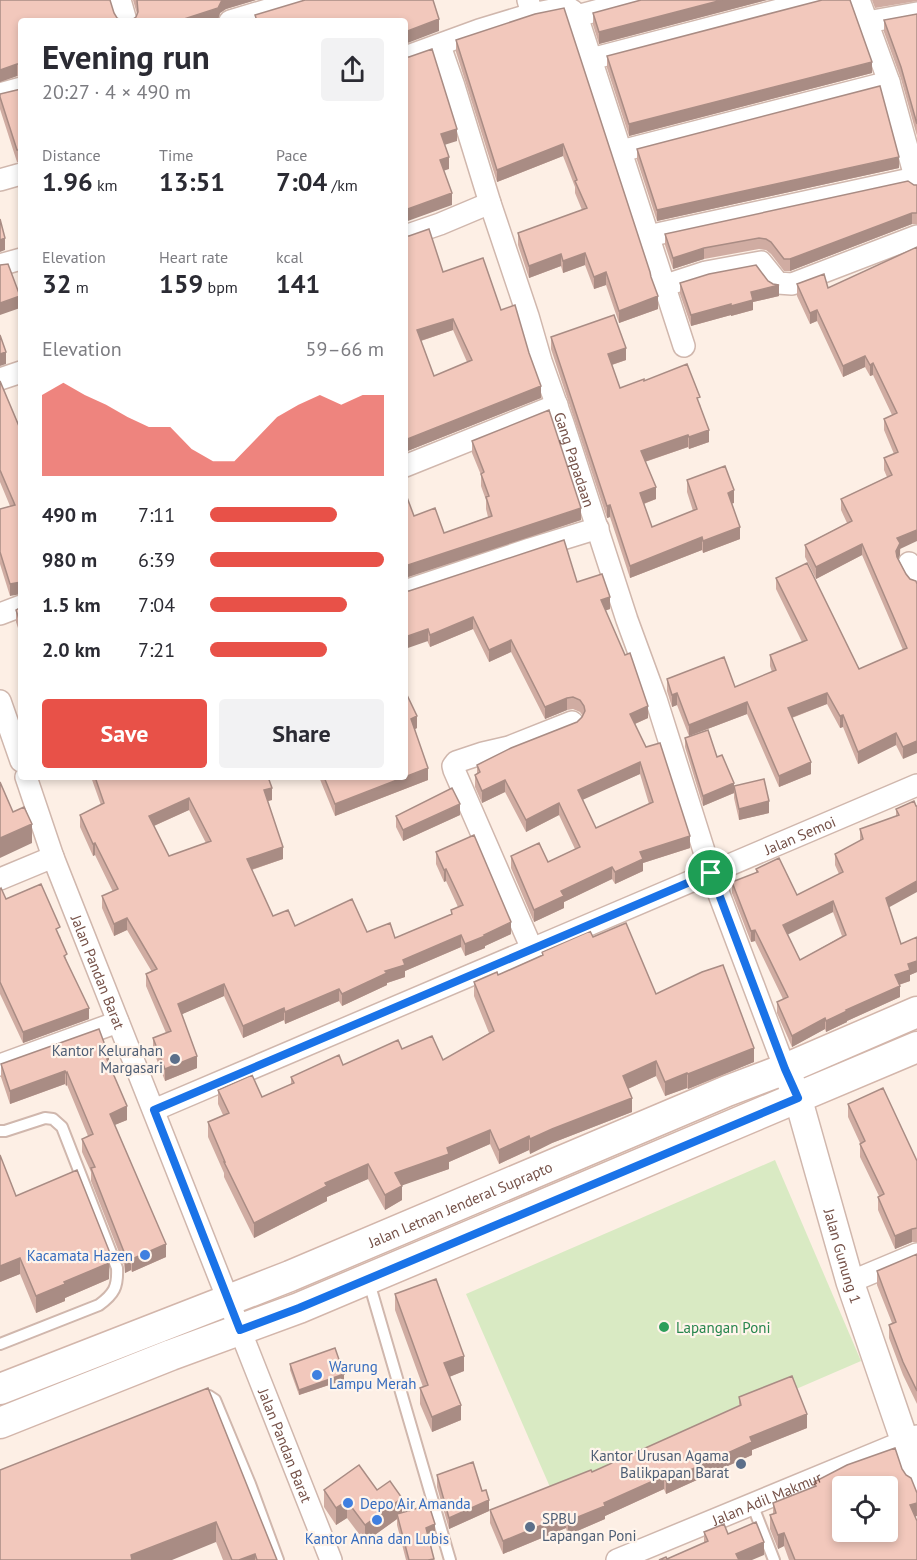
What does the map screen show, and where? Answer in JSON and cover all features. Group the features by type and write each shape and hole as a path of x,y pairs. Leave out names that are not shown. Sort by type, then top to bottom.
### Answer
{"main road":[{"name":"Jalan Letnan Jenderal Suprapto","path":"0,1389 290,1276 917,1012"},
{"path":"0,1423 299,1308 917,1047"}],"street":[{"path":"120,0 125,18"},
{"path":"240,18 302,0"},
{"path":"577,16 636,0"},
{"path":"591,59 817,0"},
{"path":"648,236 916,181 889,82 859,0"},
{"path":"408,56 440,46 530,7 567,7 573,11 577,16 684,346"},
{"path":"867,22 917,13"},
{"name":"Gang Papadaan","path":"440,46 541,361 627,620 656,699 711,873 785,1069"},
{"path":"621,151 889,82"},
{"path":"0,94 18,89"},
{"path":"0,180 18,175"},
{"path":"408,235 490,203"},
{"path":"663,286 706,272 762,262 778,283 792,284 917,236"},
{"path":"0,265 18,260"},
{"path":"0,380 18,373"},
{"path":"408,465 557,405"},
{"path":"408,590 598,528"},
{"path":"0,614 18,607"},
{"path":"0,700 15,724 18,742"},
{"path":"532,950 453,766 456,762 509,747 572,722"},
{"name":"Jalan Pandan Barat","path":"27,780 53,857 331,1560"},
{"name":"Jalan Semoi","path":"154,1110 917,786"},
{"path":"0,879 53,857"},
{"path":"0,1065 118,1022"},
{"name":"Jalan Gunung 1","path":"785,1069 798,1098 850,1282 910,1439 917,1477"},
{"path":"850,1282 917,1254"},
{"name":"Jalan Adil Makmur","path":"617,1560 910,1439"}],"lane":[{"path":"0,1131 45,1118 53,1119 62,1127 117,1268 118,1280 115,1290 99,1305 0,1344"},
{"path":"368,1279 450,1560"},
{"path":"195,1400 209,1396 215,1400 279,1560"},
{"path":"752,1504 774,1560"}],"green space":[{"name":"Lapangan Poni","path":"775,1160 861,1361 553,1494 466,1294"}],"building":[{"path":"0,0 110,0 117,18 18,18 18,64 0,70"},
{"path":"137,0 222,0 218,8 187,18 134,18 138,12"},
{"path":"305,0 433,0 439,19 408,31 408,18 256,18 255,15"},
{"path":"641,0 722,0 599,32 593,13"},
{"path":"822,0 850,0 872,62 629,124 607,56"},
{"path":"564,8 658,296 619,311 606,272 594,277 585,253 563,261 561,254 529,266 518,233 587,208 563,144 497,170 456,40 535,14"},
{"path":"917,14 917,124 901,67 884,20"},
{"path":"432,49 457,129 441,134 449,157 440,160 452,193 408,209 408,57"},
{"path":"880,86 899,157 657,210 637,149"},
{"path":"18,90 18,150 17,150 0,94"},
{"path":"908,181 917,185 917,213 790,259 784,259 771,242 759,238 704,248 673,258 665,234"},
{"path":"0,219 5,238 0,240"},
{"path":"429,229 443,272 483,258 501,310 515,305 541,386 408,439 408,236","holes":["453,319 472,360 434,376 417,330"]},
{"path":"917,247 917,530 897,538 900,543 896,551 906,574 917,584 917,741 903,747 896,733 858,752 843,715 840,716 827,693 788,708 811,762 779,776 747,702 689,725 677,693 672,695 667,679 724,657 735,687 776,670 770,655 807,640 776,578 807,563 859,669 907,648 862,544 816,567 805,545 852,521 841,499 892,475 884,458 898,452 884,419 897,413 873,363 870,365 865,356 843,366 817,310 810,313 797,284 824,274 828,288"},
{"path":"8,264 18,297 0,303 0,265"},
{"path":"756,265 768,281 779,285 751,292 753,300 691,315 680,283 709,274"},
{"path":"614,315 626,348 608,354 620,388 687,364 700,397 697,398 709,430 641,451 656,487 640,493 652,527 697,509 687,480 725,466 734,490 728,493 740,527 703,541 702,537 630,566 610,505 607,506 551,337"},
{"path":"0,335 6,352 0,354"},
{"path":"0,381 18,424 18,583 10,584 0,552 0,509 15,505 0,470"},
{"path":"549,410 581,508 408,565 408,500 414,516 435,508 444,533 492,516 486,497 489,496 481,474 484,472 472,441"},
{"path":"564,540 577,582 602,574 610,597 601,600 625,655 630,653 648,706 630,714 646,747 660,743 690,836 640,852 643,859 615,872 612,867 561,891 564,896 534,910 511,856 539,843 548,862 580,847 559,803 526,820 505,780 482,791 475,775 480,772 477,765 511,748 577,722 585,711 584,706 580,700 573,697 545,707 511,640 489,650 473,617 430,635 428,629 408,636 408,591","holes":["640,762 653,802 596,828 578,790"]},
{"path":"408,697 417,716 411,719 428,768 408,776"},
{"path":"708,730 717,757 722,755 734,783 703,796 685,738"},
{"path":"764,779 769,801 739,809 734,786"},
{"path":"96,780 269,780 272,788 264,790 283,847 247,859 273,916 288,910 295,926 352,899 367,932 390,923 395,938 452,914 451,910 463,905 436,852 474,835 511,922 465,944 461,935 403,960 405,965 385,971 387,973 342,994 339,989 285,1012 284,1008 243,1026 224,984 178,1004 197,1056 165,1069 153,1038 171,1031 146,974 157,969 127,918 114,924 102,896 118,889 80,815 104,803","holes":["189,798 211,841 169,856 149,816"]},
{"path":"325,780 397,780 335,804"},
{"path":"0,782 13,812 24,807 32,824 0,838"},
{"path":"452,788 460,804 403,830 396,816"},
{"path":"914,801 917,806 917,881 886,898 901,944 917,937 917,961 908,964 910,970 895,975 900,986 826,1021 825,1018 792,1036 777,1002 788,997 755,930 751,931 732,882 758,872 756,869 779,858 797,895 843,872 835,854 863,839 860,829 899,815 896,809","holes":["833,901 846,935 800,960 783,925"]},
{"path":"41,884 60,927 56,929 67,954 64,956 89,1008 23,1032 0,982 0,889 6,899"},
{"path":"626,923 656,994 702,972 723,965 754,1048 665,1082 656,1061 623,1076 632,1098 530,1139 529,1136 499,1150 490,1130 447,1148 449,1154 395,1173 402,1186 385,1195 368,1164 325,1183 327,1186 254,1223 224,1162 208,1122 229,1113 218,1090 252,1075 262,1097 294,1083 291,1077 339,1055 343,1065 398,1040 402,1049 432,1036 443,1060 494,1031 474,982 497,972 498,975 590,931 593,937"},
{"path":"99,1029 109,1056 106,1057 127,1106 110,1114 166,1244 125,1260 124,1252 91,1168 95,1167 82,1139 93,1134 67,1072 10,1091 1,1064"},
{"path":"883,1088 917,1161 917,1228 895,1236 878,1197 884,1194 860,1144 865,1141 848,1104"},
{"path":"0,1155 16,1196 77,1170 110,1253 109,1263 36,1296 20,1258 0,1266"},
{"path":"917,1254 917,1391 889,1325 896,1322 877,1271"},
{"path":"436,1279 464,1356 444,1363 461,1405 432,1417 420,1388 428,1385 395,1294"},
{"name":"Warung Lampu Merah","path":"335,1348 344,1374 299,1390 290,1364"},
{"path":"792,1376 807,1414 750,1437 752,1442 666,1481 664,1476 604,1503 605,1506 568,1521 566,1515 503,1541 490,1510 591,1470 592,1472 741,1405 739,1397"},
{"path":"208,1388 277,1560 257,1560 255,1554 232,1560 216,1522 131,1555 132,1560 0,1560 0,1470"},
{"path":"895,1448 902,1469 911,1478 917,1493 917,1503 910,1505 917,1521 917,1560 795,1560 784,1533 778,1535 770,1515 776,1513 773,1503 816,1486 814,1482 847,1465"},
{"path":"473,1462 482,1491 486,1490 489,1500 449,1518 437,1475"},
{"path":"359,1465 377,1490 390,1481 402,1498 365,1525 347,1501 336,1508 324,1490"},
{"path":"429,1505 435,1524 426,1528 434,1559 409,1560 397,1514"},
{"path":"756,1522 764,1542 736,1554 739,1560 659,1560 666,1557 667,1559 708,1541 704,1532 724,1524 728,1534"}],"place":[{"name":"Kantor Kelurahan Margasari","path":"175,1059"},
{"name":"Kacamata Hazen","path":"145,1255"},
{"name":"Lapangan Poni","path":"664,1327"},
{"name":"Warung Lampu Merah","path":"317,1375"},
{"name":"Kantor Urusan Agama Balikpapan Barat","path":"741,1464"},
{"name":"Depo Air Amanda","path":"348,1503"},
{"name":"Kantor Anna dan Lubis","path":"377,1520"},
{"name":"SPBU Lapangan Poni","path":"530,1527"}],"route":[{"path":"711,873 798,1098 299,1308 240,1330 154,1110 711,873"}]}
